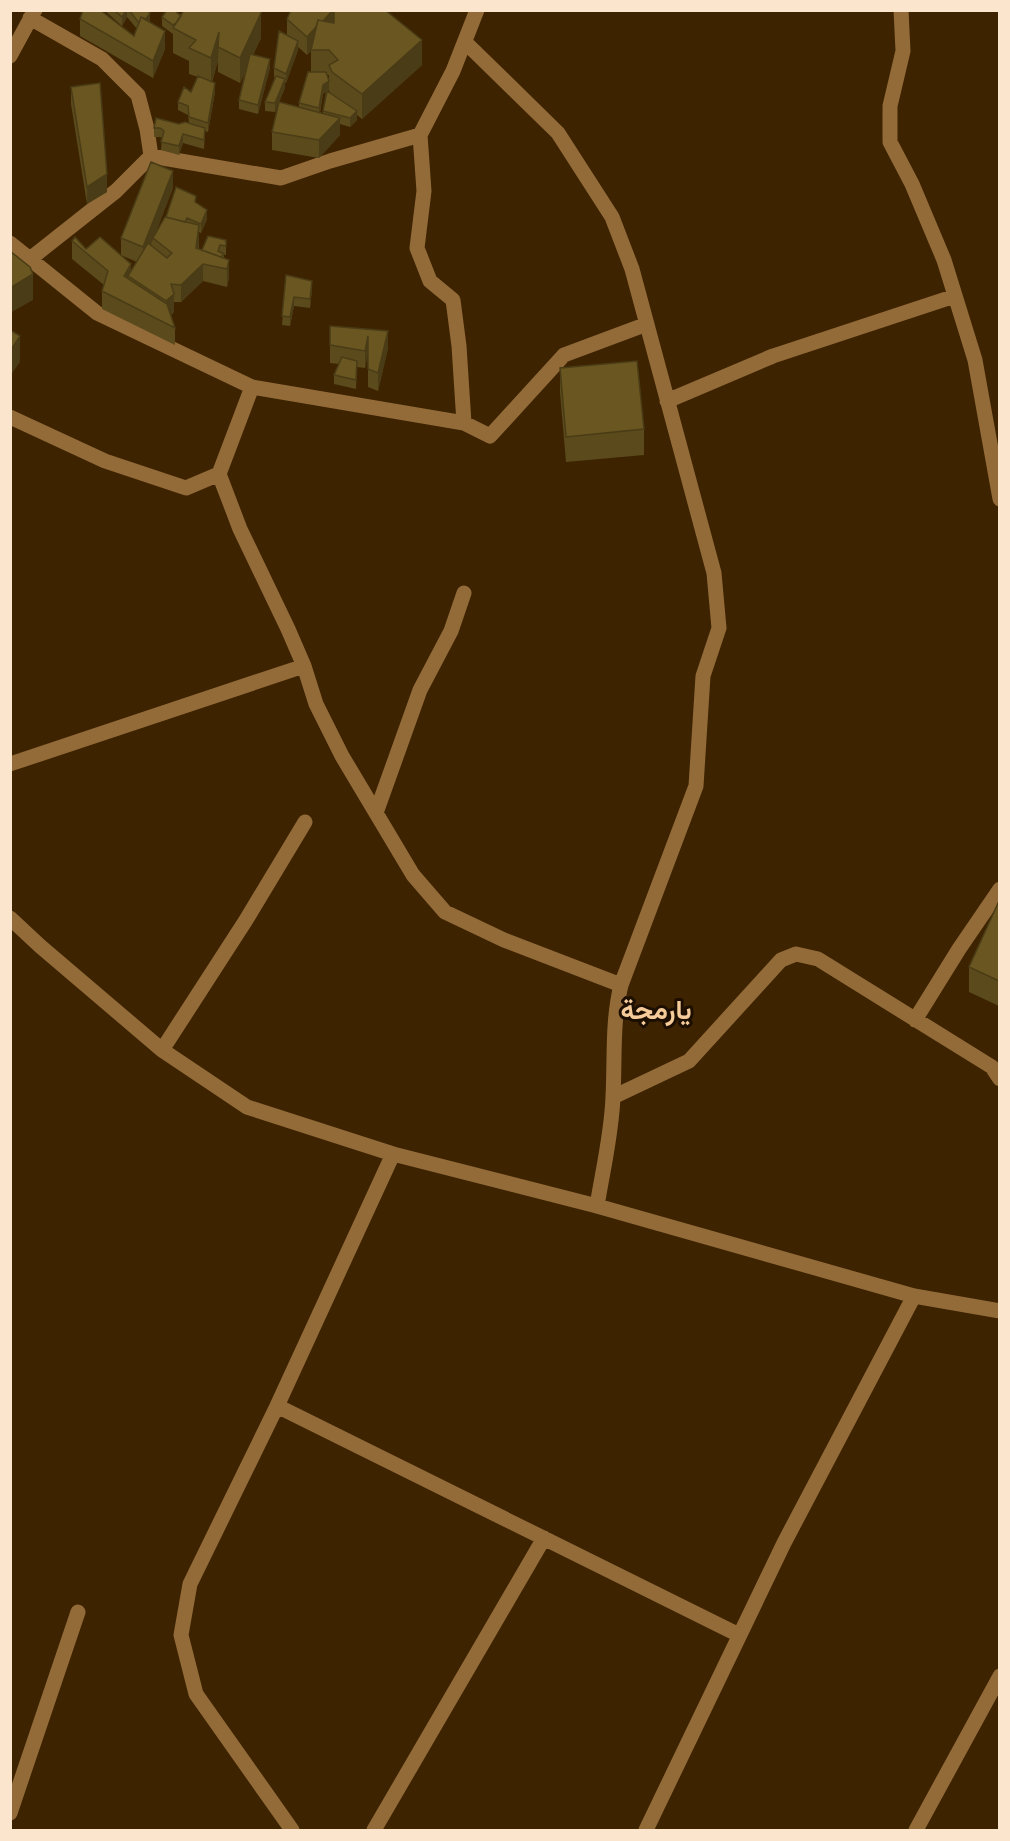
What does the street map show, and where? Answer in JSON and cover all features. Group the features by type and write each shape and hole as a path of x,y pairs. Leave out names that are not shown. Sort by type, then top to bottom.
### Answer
{"street":[{"path":"464,423 459,346 453,300 430,281 417,248 424,191 420,135 453,71 477,10"},
{"path":"901,10 903,51 891,106 890,142 912,184 944,260 975,360 999,499"},
{"path":"10,56 32,14 102,59 138,95 151,156"},
{"path":"465,42 558,133 612,217 632,269 714,573 719,628 704,676 696,786 621,985 616,1007 613,1097 597,1206"},
{"path":"151,156 281,178 420,135"},
{"path":"30,259 116,191 151,156"},
{"path":"10,243 97,313 252,387 464,423 490,436 564,355 647,324"},
{"path":"668,401 773,356 955,296"},
{"path":"252,387 219,474 240,529 304,666 316,704 342,756 413,875 445,912 504,940 621,985"},
{"path":"10,417 105,461 186,488 219,474"},
{"path":"376,813 420,690 451,631 465,593"},
{"path":"10,764 304,666"},
{"path":"162,1050 240,930 305,822"},
{"path":"915,1020 999,889"},
{"path":"10,918 162,1050 247,1107 393,1154 597,1206 914,1296 999,1311"},
{"path":"613,1097 689,1061 780,960 796,954 818,959 992,1067 999,1079"},
{"path":"292,1830 196,1694 181,1635 190,1584 277,1406 393,1154"},
{"path":"646,1830 783,1543 914,1296"},
{"path":"277,1406 739,1635"},
{"path":"374,1830 544,1538"},
{"path":"10,1813 78,1612"},
{"path":"916,1830 999,1676"}],"building":[{"path":"83,10 100,10 134,36 141,17 165,31 153,61 80,19"},
{"path":"114,10 126,10 122,17"},
{"path":"129,10 147,10 150,13 146,19 141,17 139,23"},
{"path":"167,10 174,10 181,16 173,25 162,17"},
{"path":"184,10 261,10 261,13 240,58 218,47 219,32 211,58 189,48 196,40 173,28"},
{"path":"291,10 333,10 323,21 318,20 316,27 307,37 287,19"},
{"path":"334,10 385,10 422,40 362,94 332,72 329,65 338,60 329,50 311,50 318,20 334,23"},
{"path":"279,31 298,41 286,74 274,68"},
{"path":"250,54 270,59 258,105 239,100"},
{"path":"308,72 326,72 329,81 323,85 319,108 299,103"},
{"path":"198,76 215,83 208,123 189,117 188,106 178,102 184,87 191,92"},
{"path":"276,76 285,79 275,103 265,102"},
{"path":"100,83 107,174 87,187 71,87"},
{"path":"327,91 357,111 350,118 323,111"},
{"path":"279,102 340,118 319,140 272,132"},
{"path":"156,118 179,124 185,122 205,128 204,140 183,134 179,146 161,142 164,131 154,128"},
{"path":"151,162 173,171 143,247 121,238"},
{"path":"176,187 196,196 195,202 207,210 201,224 187,218 185,222 166,217"},
{"path":"165,217 199,225 196,248 229,260 227,269 203,264 181,285 171,284 174,294 166,301 128,276 148,243 167,258 172,253 153,238"},
{"path":"208,236 226,240 226,246 220,245 218,251 224,254 221,257 202,250"},
{"path":"75,237 86,249 100,237 131,264 124,276 167,304 175,328 102,291 108,271 72,241"},
{"path":"10,251 30,267 33,274 10,288"},
{"path":"286,275 312,281 310,299 294,297 290,317 282,316"},
{"path":"330,326 388,331 378,373 368,369 368,336 365,351 330,345"},
{"path":"10,330 20,336 10,351"},
{"path":"342,357 357,361 356,380 334,375"},
{"path":"637,361 644,429 566,437 560,368"},
{"path":"999,901 999,981 969,967"}],"district":[{"name":"يارمجة","path":"656,1009"}]}
